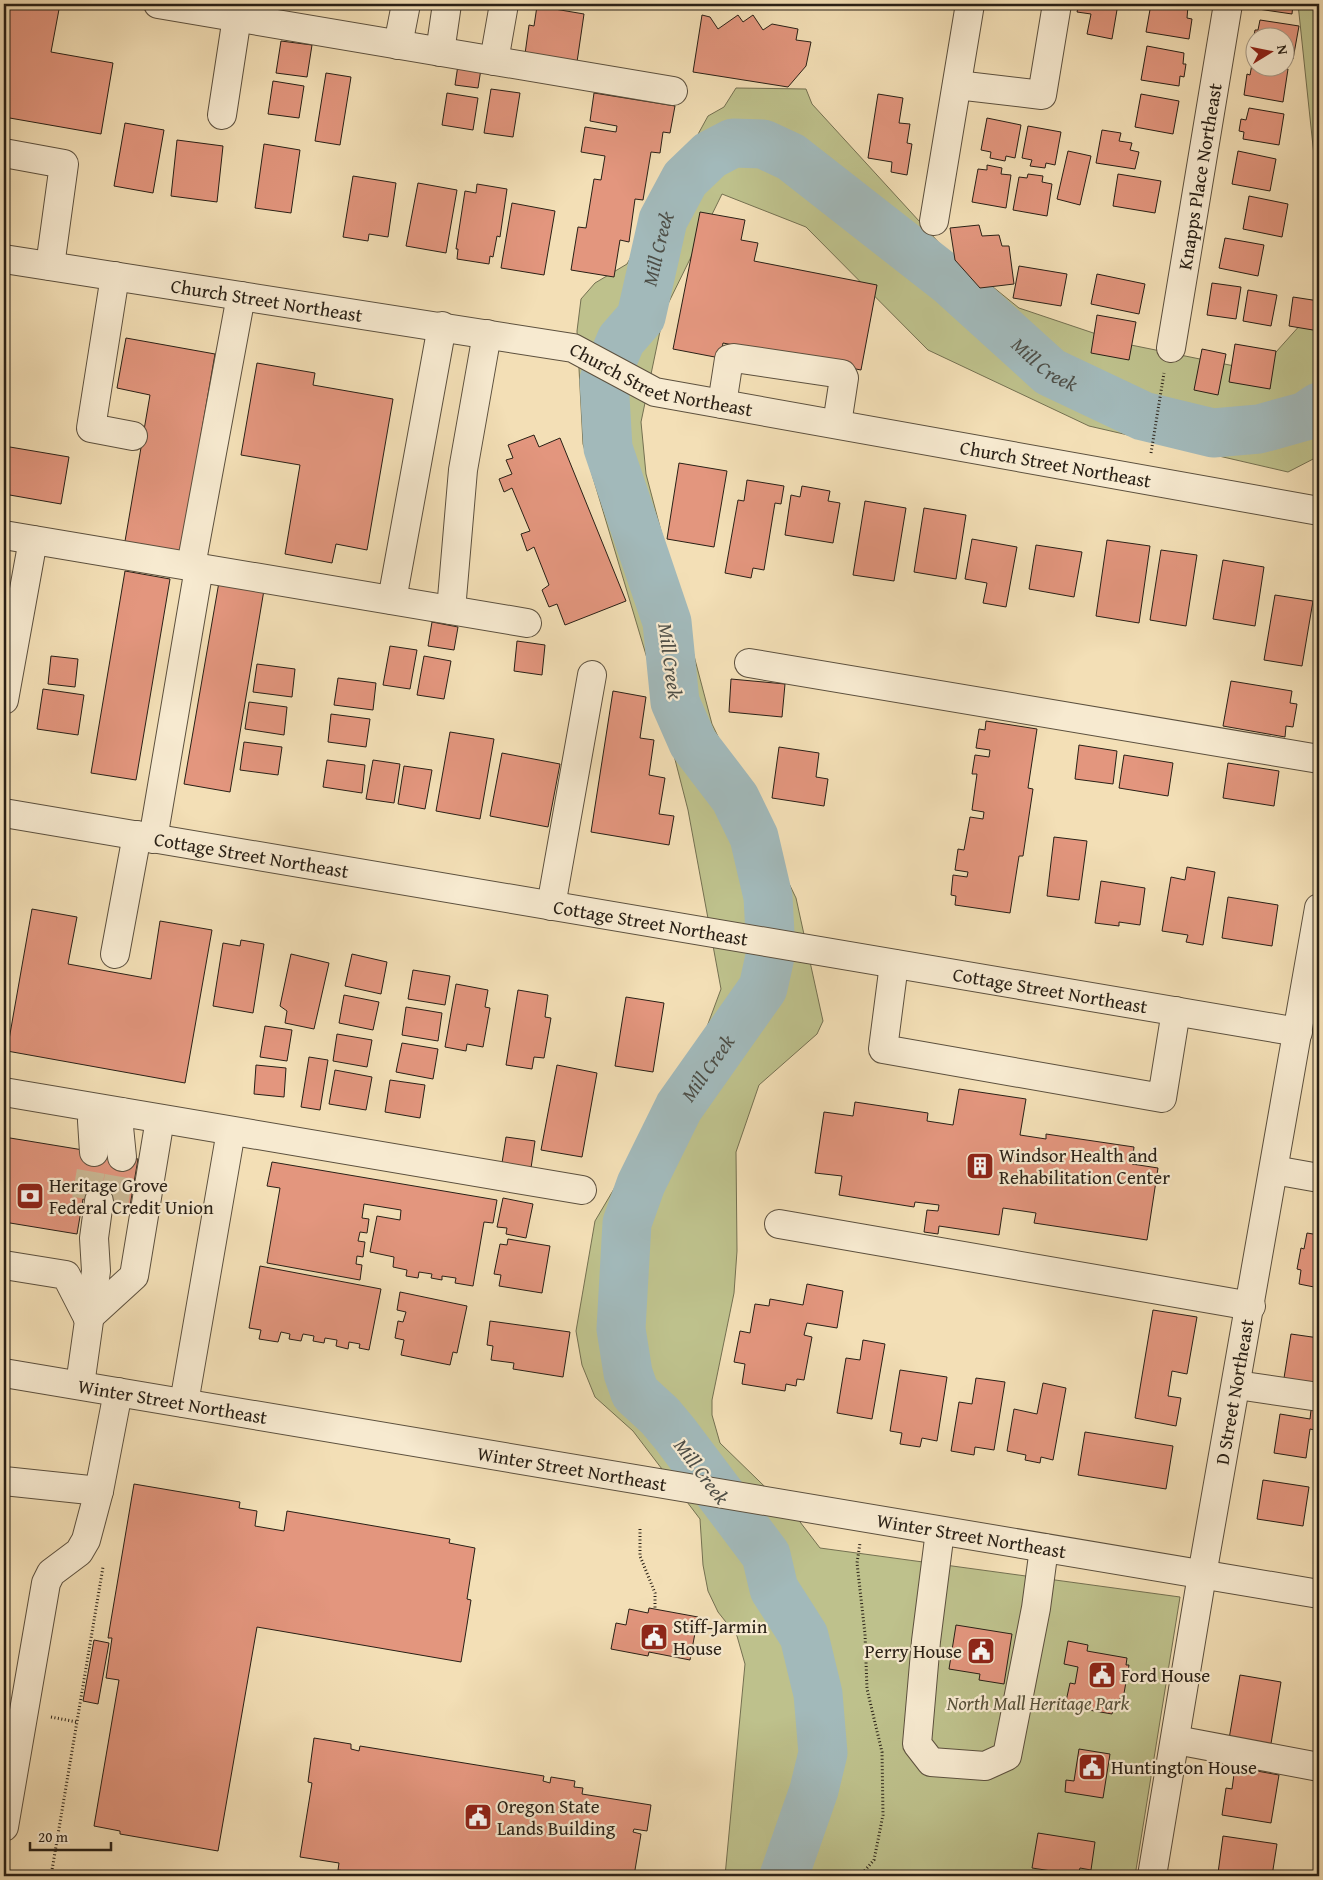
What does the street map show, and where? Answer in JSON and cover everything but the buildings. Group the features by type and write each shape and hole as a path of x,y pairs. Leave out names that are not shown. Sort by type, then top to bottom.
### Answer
{"street":[{"path":"158,4 203,8 237,17 272,13 398,45 673,91"},
{"path":"398,45 406,4"},
{"path":"440,52 447,4"},
{"path":"494,61 504,4"},
{"path":"934,221 970,4"},
{"path":"956,84 1042,95 1057,4"},
{"name":"Knapps Place Northeast","path":"1168,356 1228,4"},
{"path":"222,115 237,17"},
{"path":"4,154 64,164 50,266"},
{"name":"Church Street Northeast","path":"4,259 573,348 655,392 1319,511"},
{"path":"115,276 91,428 133,436"},
{"path":"115,954 145,837 195,567 241,296"},
{"path":"392,600 442,326"},
{"path":"451,610 463,470 487,334"},
{"path":"722,404 729,359 734,358 842,374 844,378 837,424"},
{"path":"4,535 527,622"},
{"path":"4,700 33,540"},
{"path":"750,663 1319,759"},
{"path":"552,906 592,675"},
{"name":"Cottage Street Northeast","path":"4,813 1298,1032"},
{"name":"D Street Northeast","path":"1152,1876 1202,1575 1298,1032 1314,966 1319,908"},
{"path":"894,964 883,1049 1162,1098 1176,1011"},
{"path":"4,1092 582,1190"},
{"path":"108,1110 92,1121 108,1155"},
{"path":"88,1318 134,1276 160,1119"},
{"path":"184,1403 231,1131"},
{"path":"1274,1170 1319,1178"},
{"path":"80,1385 96,1271 106,1251 100,1202"},
{"path":"779,1224 1251,1306"},
{"path":"4,1265 66,1275 88,1318"},
{"name":"Winter Street Northeast","path":"4,1372 1319,1594"},
{"path":"1237,1385 1319,1397"},
{"path":"4,1825 46,1584 51,1573 78,1552 86,1540 99,1491 118,1392"},
{"path":"4,1481 99,1491"},
{"path":"940,1530 926,1641 917,1744 931,1762 985,1766 1007,1756 1036,1608 1044,1548"},
{"path":"1176,1740 1319,1767"}],"path":[{"path":"1150,459 1168,356"},
{"path":"860,1876 874,1860 883,1815 882,1752 867,1689 865,1634 857,1563 865,1518"},
{"path":"640,1529 640,1556 655,1592 655,1609"},
{"path":"51,1876 103,1564"}],"green space":[{"path":"1298,4 1319,4 1319,203"},
{"name":"North Mall Heritage Park","path":"736,88 806,89 812,104 941,245 1019,308 1126,344 1259,371 1319,304 1319,456 1288,472 1089,426 928,350 806,227 722,194 664,312 641,422 646,474 712,724 796,898 823,1021 817,1034 759,1085 736,1152 737,1251 734,1293 712,1400 712,1415 720,1443 797,1518 820,1548 1180,1597 1135,1876 725,1876 745,1664 737,1636 718,1612 708,1591 703,1565 700,1519 633,1431 595,1397 582,1365 576,1331 595,1221 624,1172 645,1142 705,1032 721,989 688,810 661,705 583,444 577,331 581,299 595,283 627,264 708,116 724,107"}],"waterway":[{"name":"Mill Creek","path":"784,1876 814,1790 823,1753 818,1694 804,1636 774,1589 766,1555 675,1434 660,1416 635,1393 628,1373 621,1329 627,1223 641,1184 679,1107 763,988 771,952 768,897 754,837 735,798 693,743 675,702 667,622 608,448 604,380 621,340 641,317 663,220 685,179 710,155 733,143 763,144 791,157 952,283 1050,372 1143,416 1213,433 1259,429 1306,416 1319,407"}],"tunnel":[{"path":"86,1199 94,1152"},
{"path":"114,1204 122,1157"}],"place":[{"name":"Windsor Health and Rehabilitation Center","path":"980,1166"},
{"name":"Heritage Grove Federal Credit Union","path":"30,1196"},
{"name":"Stiff-Jarmin House","path":"654,1637"},
{"name":"Perry House","path":"981,1651"},
{"name":"Ford House","path":"1102,1675"},
{"name":"Huntington House","path":"1092,1767"},
{"name":"Oregon State Lands Building","path":"478,1817"}]}
